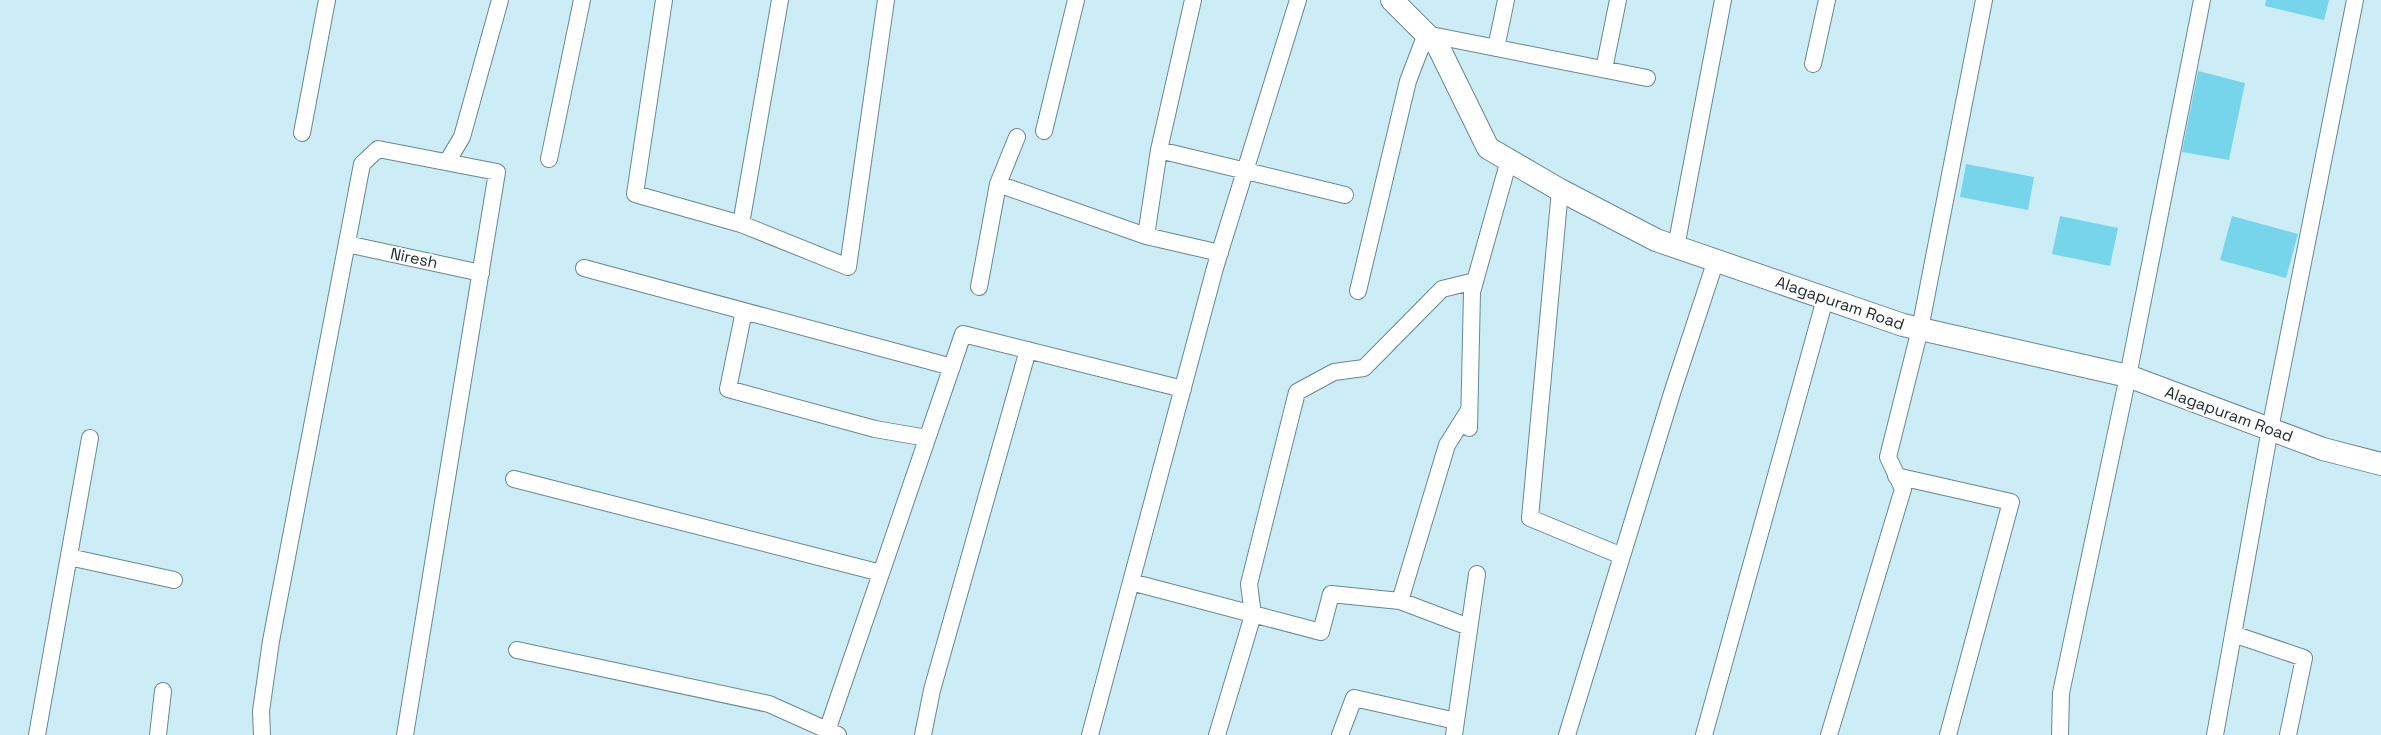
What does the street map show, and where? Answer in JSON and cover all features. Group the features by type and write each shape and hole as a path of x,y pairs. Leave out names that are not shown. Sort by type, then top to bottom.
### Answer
{"main road":[{"name":"Alagapuram Road","path":"1392,0 1438,46 1488,148 1560,190 1656,240 1920,329 2128,376 2324,449 2381,464"}],"street":[{"path":"302,133 327,0"},
{"path":"447,162 462,138 500,0"},
{"path":"549,159 582,0"},
{"path":"664,0 635,194 741,224 848,267 886,0"},
{"path":"741,224 780,0"},
{"path":"1044,131 1076,0"},
{"path":"1146,236 1159,150 1193,0"},
{"path":"1090,735 1220,253 1298,0"},
{"path":"1496,48 1506,0"},
{"path":"1604,69 1618,0"},
{"path":"1676,247 1723,0"},
{"path":"1812,64 1827,0"},
{"path":"1829,735 1903,488 1888,457 1920,329 1984,0"},
{"path":"2060,735 2061,692 2128,376 2202,0"},
{"path":"2214,735 2270,429 2355,0"},
{"path":"1358,292 1408,81 1426,34 1647,78"},
{"path":"979,287 998,184 1017,137"},
{"path":"262,735 261,711 272,642 362,164 378,149 497,172 405,735"},
{"path":"1159,150 1345,195"},
{"path":"1469,428 1472,292 1509,160"},
{"path":"998,184 1146,236 1220,253"},
{"path":"1560,190 1530,518 1622,556"},
{"name":"Niresh","path":"347,244 481,273"},
{"path":"1567,735 1672,390 1716,260"},
{"path":"584,268 952,367"},
{"path":"1217,735 1253,614 1249,584 1297,392 1334,372 1364,368 1442,290 1475,281"},
{"path":"1704,735 1825,298"},
{"path":"744,311 728,389 876,429 927,438"},
{"path":"517,650 769,704 833,733 881,573 963,334 1183,389"},
{"path":"923,735 932,690 1028,350"},
{"path":"1400,602 1447,445 1469,410"},
{"path":"37,735 90,438"},
{"path":"1896,476 2012,502 1948,735"},
{"path":"514,479 881,573"},
{"path":"69,557 174,580"},
{"path":"1340,735 1354,698 1455,728 1477,574"},
{"path":"1131,582 1321,632 1331,594 1400,602 1470,627"},
{"path":"2233,634 2304,658 2288,735"},
{"path":"158,735 164,691"}],"building":[{"path":"2266,0 2329,0 2324,20 2265,6"},
{"path":"2198,71 2245,83 2229,160 2182,152"},
{"path":"1966,164 2034,177 2028,210 1960,197"},
{"path":"2060,216 2118,228 2110,266 2052,254"},
{"path":"2232,216 2298,234 2286,278 2220,260"}]}
